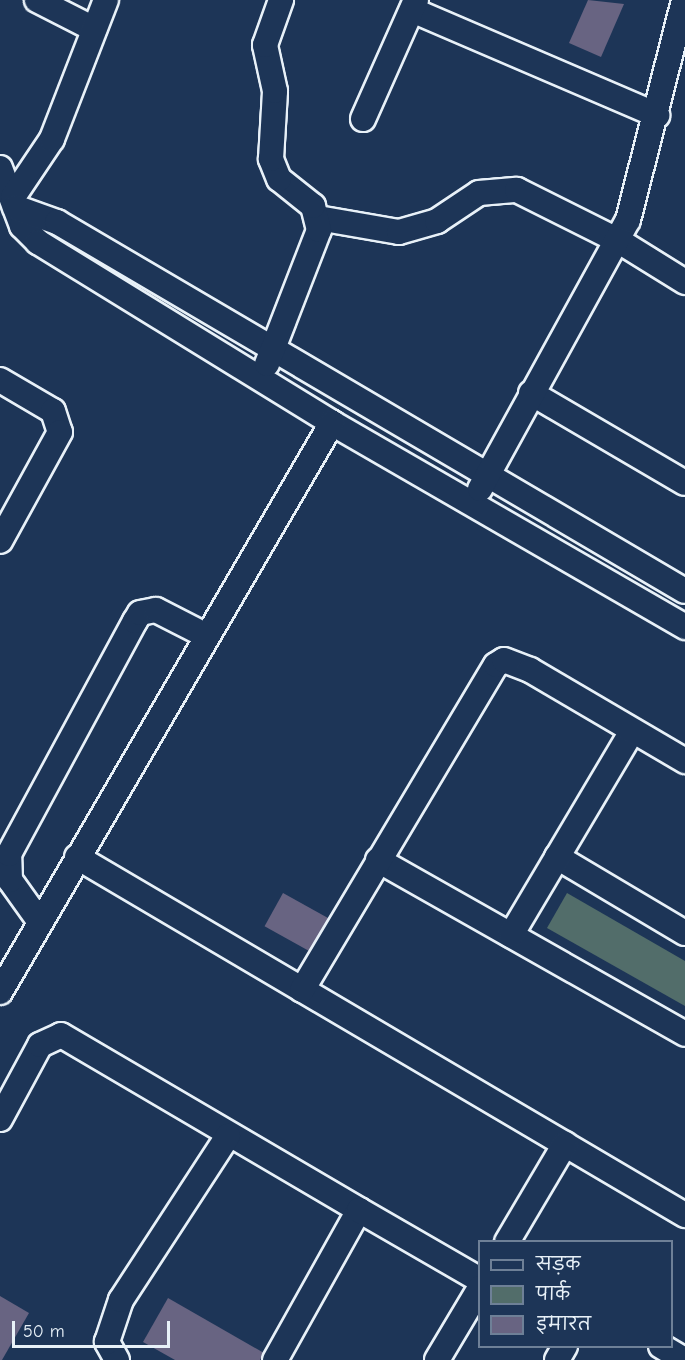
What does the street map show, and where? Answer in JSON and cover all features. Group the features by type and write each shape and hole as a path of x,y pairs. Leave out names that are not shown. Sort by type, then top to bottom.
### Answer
{"street":[{"path":"37,0 94,29"},
{"path":"6,185 45,154 106,0"},
{"path":"260,378 318,244 318,218 306,198 279,179 270,159 275,91 265,45 281,0"},
{"path":"473,502 531,393 619,241 657,116 684,0"},
{"path":"363,119 414,5 657,116"},
{"path":"6,185 57,222 685,591"},
{"path":"6,185 38,242 332,423 473,502 685,627"},
{"path":"318,218 399,232 437,221 479,193 499,188 538,199 619,241 685,282"},
{"path":"0,380 53,411 60,432 0,542"},
{"path":"531,393 685,483"},
{"path":"0,992 332,423"},
{"path":"40,922 10,880 9,854 135,621 147,609 156,610 207,636"},
{"path":"302,990 480,684 504,660 530,670 685,761"},
{"path":"511,935 632,730"},
{"path":"77,857 685,1215"},
{"path":"557,857 685,933"},
{"path":"378,860 685,1034"},
{"path":"0,1119 40,1045 61,1035 228,1136 478,1279"},
{"path":"117,1360 107,1342 121,1300 228,1136"},
{"path":"508,1240 565,1144"},
{"path":"275,1360 359,1210"},
{"path":"437,1360 478,1291"},
{"path":"663,1348 684,1360"}],"green space":[{"path":"567,893 685,961 685,1006 547,928"}],"building":[{"path":"588,0 624,4 601,57 569,43"},
{"path":"283,893 330,919 312,952 265,926"},
{"path":"0,1296 29,1313 2,1360 0,1360"},
{"path":"168,1298 264,1353 260,1360 175,1360 143,1342"}]}
